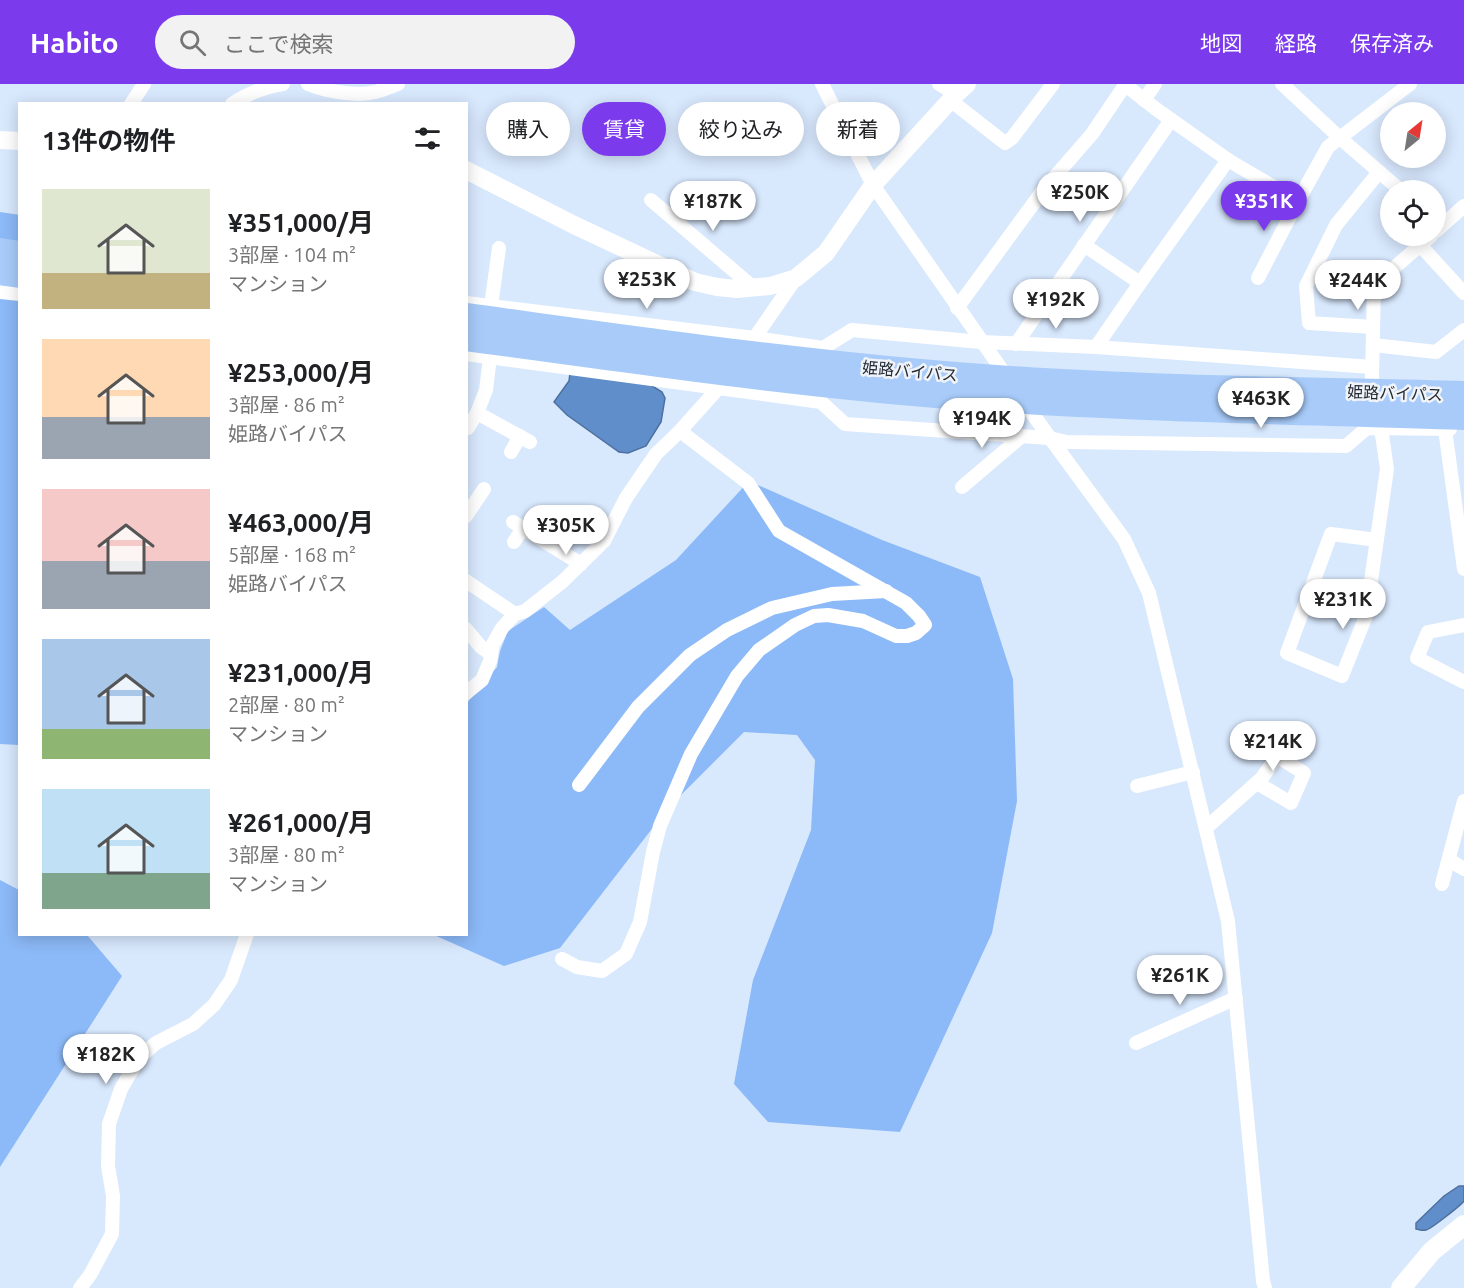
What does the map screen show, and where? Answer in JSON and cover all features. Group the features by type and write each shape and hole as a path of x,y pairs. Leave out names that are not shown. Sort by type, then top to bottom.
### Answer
{"highway":[{"path":"0,251 18,254"},
{"path":"0,272 18,275"},
{"name":"姫路バイパス","path":"468,316 699,348 829,375"},
{"name":"姫路バイパス","path":"468,338 713,371 829,375 1066,393 1342,402 1464,394"},
{"name":"姫路バイパス","path":"1342,402 1454,423"}],"main road":[{"path":"1401,1288 1432,1251 1464,1225"}],"street":[{"path":"132,102 144,84"},
{"path":"235,102 267,87 284,84"},
{"path":"308,84 353,94 373,93 398,84"},
{"path":"822,84 831,102"},
{"path":"939,84 958,93 1005,143 1012,138 1053,84"},
{"path":"1144,100 1155,84"},
{"path":"1282,84 1388,180"},
{"path":"1258,278 1328,147 1410,84"},
{"path":"957,308 1044,189 1092,134 1124,85 1228,160 1298,201"},
{"path":"468,691 482,680 490,661 493,644 502,628 515,614 525,610 562,582 604,541 626,498 656,454 718,389 796,278 826,253 873,186 958,93"},
{"path":"1016,344 1171,120"},
{"path":"0,140 18,141"},
{"path":"858,156 873,186 957,308 1124,540 1149,593 1228,921 1265,1288"},
{"path":"1096,347 1228,160"},
{"path":"468,171 574,225 695,282 737,289 770,286 796,278"},
{"path":"1373,327 1309,323 1306,286 1336,225 1379,172"},
{"path":"651,200 754,288"},
{"path":"1446,222 1464,207"},
{"path":"1084,245 1140,283"},
{"path":"1367,428 1372,367 1374,285 1418,246"},
{"path":"1429,246 1464,293"},
{"path":"491,306 499,248"},
{"path":"0,292 18,294"},
{"path":"468,303 755,338 829,375"},
{"path":"1372,367 1096,347 981,342 852,330 829,375 844,424 1049,438 1067,442 1346,446 1367,428 1454,423 1464,429"},
{"path":"1373,345 1436,352 1464,330"},
{"path":"468,354 718,389 829,375"},
{"path":"468,428 486,390 490,357"},
{"path":"477,413 525,439 511,452"},
{"path":"1454,423 1464,569"},
{"path":"1377,540 1331,534 1287,653 1342,676 1366,616 1377,540 1387,469 1381,428"},
{"path":"562,959 577,967 602,971 626,954 640,922 660,826 691,754 737,676 759,650 795,625 814,616 828,615 863,621 896,636 916,633 924,625 919,616 906,603 779,531 748,483 680,431"},
{"path":"962,487 1022,436"},
{"path":"468,511 475,495"},
{"path":"514,542 518,525 581,564"},
{"path":"468,582 515,614"},
{"path":"579,786 638,706 690,655 727,630 772,608 832,594 886,591"},
{"path":"1464,625 1428,632 1417,658 1464,682"},
{"path":"468,630 481,647 491,654"},
{"path":"1253,737 1304,773 1291,803 1257,783"},
{"path":"1206,828 1262,778 1277,756"},
{"path":"1137,786 1193,772"},
{"path":"1442,884 1464,801"},
{"path":"1449,860 1464,869"},
{"path":"80,1288 90,1275 112,1234 113,1196 108,1166 109,1124 121,1089 139,1058 156,1043 193,1024 214,1005 231,980 246,936"},
{"path":"1136,1043 1236,998"}],"shaded area":[{"path":"0,212 18,215 18,745 0,744"},
{"path":"571,365 625,369 662,392 665,398 661,422 646,446 628,453 619,452 567,415 554,402 569,381"},
{"path":"749,481 882,540 980,577 1013,679 1017,801 992,933 900,1132 768,1122 734,1084 753,980 811,830 815,760 797,735 744,732 668,808 560,948 504,966 436,936 468,936 468,702 497,667 500,651 508,631 544,607 570,630 676,560"},
{"path":"0,880 18,889 18,936 88,936 122,976 0,1167"},
{"path":"1459,1186 1464,1186 1464,1201 1461,1204 1429,1229 1416,1229 1416,1223 1444,1196"}]}
